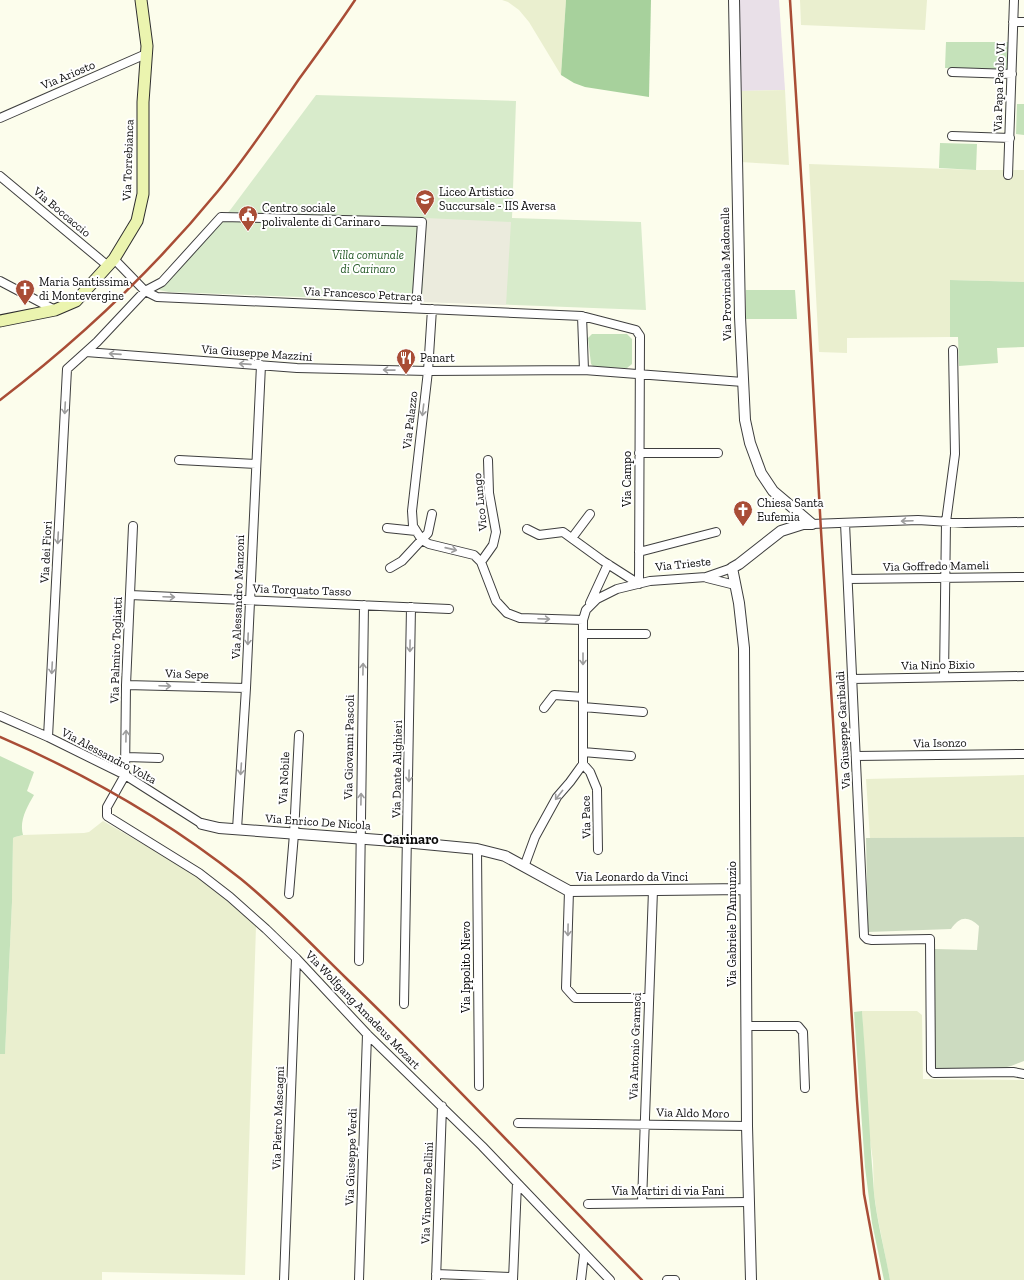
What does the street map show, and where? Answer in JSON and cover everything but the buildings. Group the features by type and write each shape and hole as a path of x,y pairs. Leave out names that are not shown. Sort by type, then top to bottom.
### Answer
{"main road":[{"name":"Via Torrebianca","path":"0,321 55,310 76,301 111,263 137,222 143,194 143,102 147,46 141,0"}],"street":[{"name":"Via Provinciale Madonelle","path":"734,0 740,317 745,420 750,443 761,473 773,491 812,524"},
{"name":"Via Papa Paolo VI","path":"1008,175 1014,0"},
{"path":"1014,22 1024,22"},
{"name":"Via Ariosto","path":"0,118 146,54"},
{"path":"952,72 1012,74"},
{"path":"952,136 1010,138"},
{"name":"Via Boccaccio","path":"0,176 145,291"},
{"path":"86,352 145,291 162,282 221,217 422,222 416,308"},
{"path":"0,280 55,310"},
{"name":"Via Francesco Petrarca","path":"145,291 157,297 582,316 636,330 640,336 640,375"},
{"name":"Via Palazzo","path":"418,535 413,526 412,511 428,371 432,309"},
{"path":"582,316 584,370"},
{"path":"944,677 946,522 956,454 953,350"},
{"name":"Via Giuseppe Mazzini","path":"86,352 297,368 428,371 584,370 743,382"},
{"name":"Via dei Fiori","path":"48,737 67,369 86,352"},
{"name":"Via Alessandro Manzoni","path":"237,829 246,688 261,365"},
{"name":"Via Campo","path":"639,584 640,375"},
{"path":"639,453 718,453"},
{"path":"179,460 256,464"},
{"name":"Vico Lungo","path":"481,562 493,545 496,532 489,493 488,460"},
{"path":"387,528 418,535 428,533 432,514"},
{"path":"572,538 590,514"},
{"path":"812,524 918,520 946,522 1024,522"},
{"name":"Via Giuseppe Garibaldi","path":"845,522 864,936 867,939 872,940 930,939 931,1070 934,1073 1013,1072 1024,1074"},
{"name":"Via Trieste","path":"586,610 597,599 617,589 650,581 706,578 726,572 781,531 802,524 812,524"},
{"name":"Via Palmiro Togliatti","path":"125,775 126,685 134,526"},
{"path":"527,529 539,535 563,532 639,584"},
{"path":"639,552 716,532"},
{"path":"418,535 429,544 474,555 481,562 496,601 507,613 520,618 583,620"},
{"path":"390,568 402,561 418,535"},
{"path":"524,867 536,837 557,797 583,764 583,620 586,610 608,564"},
{"name":"Via Gabriele D'Annunzio","path":"732,568 739,603 744,648 747,1126 751,1280"},
{"name":"Via Goffredo Mameli","path":"848,579 1024,577"},
{"path":"706,578 735,585"},
{"name":"Via Torquato Tasso","path":"130,595 449,608"},
{"name":"Via Giovanni Pascoli","path":"359,961 364,605"},
{"name":"Via Dante Alighieri","path":"404,1004 411,607"},
{"path":"583,634 646,634"},
{"name":"Via Nino Bixio","path":"852,679 1024,676"},
{"name":"Via Sepe","path":"126,685 246,688"},
{"path":"544,708 554,695 583,697"},
{"path":"583,707 643,712"},
{"name":"Via Alessandro Volta","path":"0,716 48,737 125,775 202,824"},
{"name":"Via Nobile","path":"289,894 294,834 299,735"},
{"path":"583,752 631,756"},
{"name":"Via Isonzo","path":"856,756 1024,754"},
{"path":"126,756 159,758"},
{"name":"Via Pace","path":"583,764 590,772 597,790 598,850"},
{"name":"Via Wolfgang Amadeus Mozart","path":"125,775 107,807 106,813 109,818 199,873 266,929 296,958 366,1034 442,1106 518,1183 610,1280"},
{"name":"Via Enrico De Nicola","path":"202,824 219,828 360,838 477,849 505,856 524,867"},
{"name":"Via Ippolito Nievo","path":"477,849 478,1086"},
{"name":"Via Leonardo da Vinci","path":"524,867 569,891 745,889"},
{"name":"Via Antonio Gramsci","path":"642,1203 653,890"},
{"path":"569,891 566,988 575,998 649,998"},
{"name":"Via Pietro Mascagni","path":"284,1280 296,958"},
{"path":"746,1026 798,1026 803,1032 805,1088"},
{"name":"Via Giuseppe Verdi","path":"359,1280 366,1034"},
{"name":"Via Vincenzo Bellini","path":"436,1277 442,1106"},
{"name":"Via Aldo Moro","path":"518,1123 747,1126"},
{"path":"436,1277 513,1279 518,1183"},
{"name":"Via Martiri di via Fani","path":"588,1204 748,1202"},
{"path":"581,1280 584,1254"},
{"path":"667,1280 675,1280"}],"shaded area":[{"path":"737,0 779,0 785,90 739,91"},
{"path":"426,218 511,222 506,305 422,302"}],"green space":[{"path":"502,0 566,0 561,75 529,22 519,10 508,2"},
{"path":"566,0 651,0 649,97 585,87 574,83 561,75"},
{"path":"800,0 927,0 925,30 801,25"},
{"path":"946,42 1008,42 1007,70 945,68"},
{"path":"785,90 789,165 741,162 739,91"},
{"name":"Villa comunale di Carinaro","path":"316,95 516,101 512,218 641,222 646,310 169,292 159,290 231,209"},
{"path":"1017,104 1024,104 1024,135 1016,134"},
{"path":"940,143 977,144 976,170 939,168"},
{"path":"809,164 976,170 1024,170 1024,282 950,280 950,337 847,338 847,353 819,352"},
{"path":"950,280 1024,282 1024,347 997,348 998,363 959,366 958,337 950,337"},
{"path":"746,290 795,290 797,319 746,319"},
{"path":"592,334 627,334 632,339 632,364 627,368 594,367 591,364 588,338"},
{"path":"0,756 34,772 27,791 34,795 26,809 23,819 23,835 13,838 12,902 5,1054 0,1054"},
{"path":"1024,775 1024,837 870,838 866,779"},
{"path":"103,821 193,873 256,926 245,1275 102,1272 102,1280 0,1280 0,1054 5,1053 12,902 13,838 23,835 84,833 89,832"},
{"path":"1024,837 1024,1061 1003,1068 935,1068 935,949 977,950 979,926 971,920 964,919 954,925 951,929 868,932 866,838"},
{"path":"862,1011 917,1011 922,1015 923,1079 1024,1080 1024,1280 890,1280 874,1193"},
{"path":"862,1011 875,1204 890,1280 884,1280 872,1223 865,1167 854,1012"}],"railway":[{"path":"0,400 30,377 87,328 142,275 194,220 250,150 355,0"},
{"path":"790,0 821,531 857,1100 864,1194 880,1280"},
{"path":"0,737 64,767 125,800 185,838 241,879 269,903 385,1016 496,1128 642,1280"}],"place":[{"name":"Liceo Artistico Succursale - IIS Aversa","path":"425,216"},
{"name":"Centro sociale polivalente di Carinaro","path":"248,232"},
{"name":"Maria Santissima di Montevergine","path":"25,306"},
{"name":"Panart","path":"406,375"},
{"name":"Chiesa Santa Eufemia","path":"743,527"}],"district":[{"name":"Carinaro","path":"411,839"}]}
